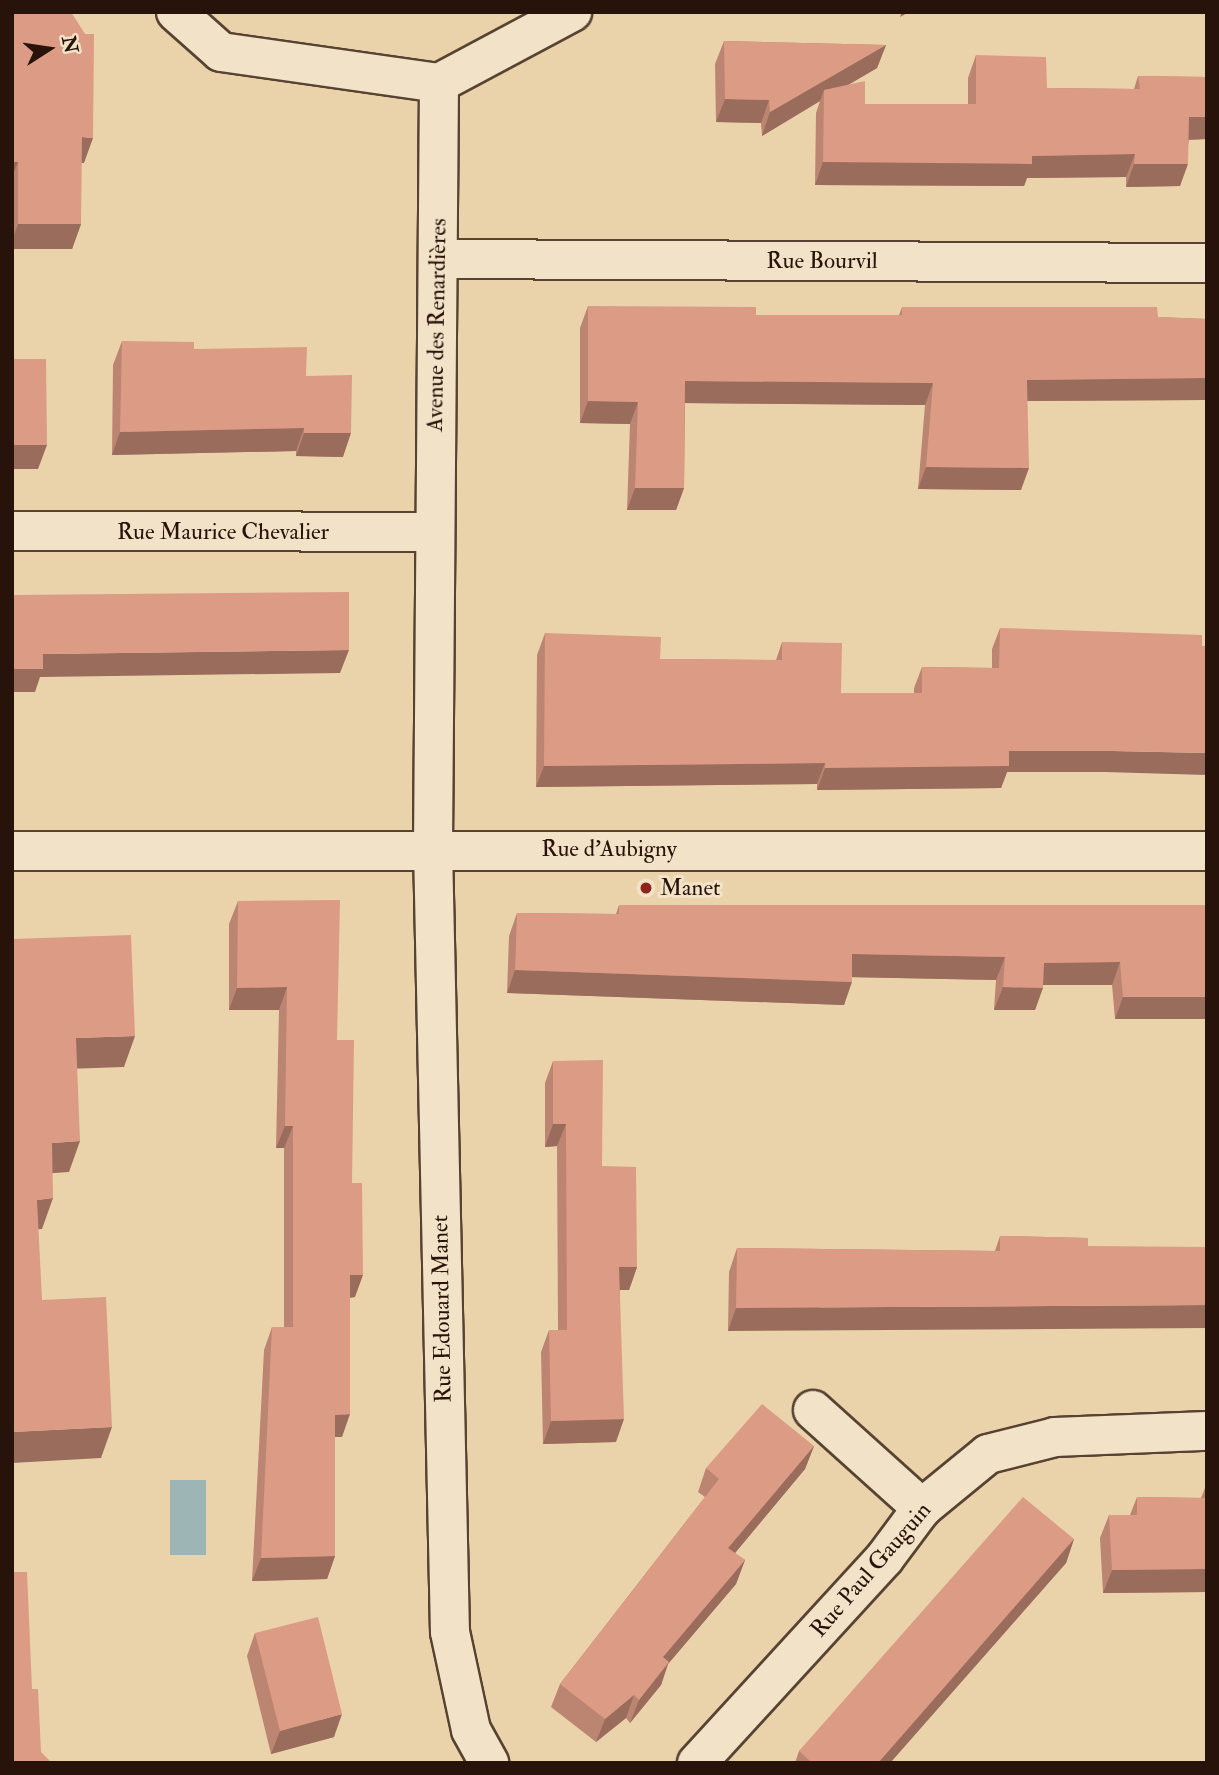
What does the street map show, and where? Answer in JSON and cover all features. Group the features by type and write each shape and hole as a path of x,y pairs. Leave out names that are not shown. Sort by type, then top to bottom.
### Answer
{"street":[{"path":"176,12 221,52 439,83 572,12"},
{"name":"Avenue des Renardières","path":"433,848 439,83"},
{"name":"Rue Bourvil","path":"438,259 1207,263"},
{"name":"Rue Maurice Chevalier","path":"12,531 434,532"},
{"name":"Rue d'Aubigny","path":"12,851 433,848 1207,851"},
{"name":"Rue Edouard Manet","path":"433,848 450,1632 471,1730 489,1763"},
{"path":"813,1410 922,1508"},
{"name":"Rue Paul Gauguin","path":"696,1763 884,1559 922,1508 988,1454 1055,1437 1207,1431"}],"water":[{"path":"170,1480 206,1480 206,1555 170,1555"}],"building":[{"path":"12,12 71,12 85,34 94,34 93,138 82,137 81,224 18,224 18,162 12,162"},
{"path":"724,41 886,45 770,112 769,100 725,99"},
{"path":"976,55 1046,57 1047,88 1140,89 1138,76 1207,77 1207,117 1189,117 1188,164 1134,164 1135,154 1032,156 1032,164 823,162 824,90 865,81 865,104 976,104"},
{"path":"588,306 756,307 756,315 902,315 902,307 1157,307 1158,317 1207,319 1207,378 1027,380 1029,468 926,467 933,383 685,381 684,488 635,488 638,402 588,401"},
{"path":"122,341 194,342 194,349 307,347 306,376 352,375 351,433 304,433 304,428 120,432"},
{"path":"12,359 46,359 47,445 12,445"},
{"path":"349,592 349,650 43,654 43,669 12,669 12,595"},
{"path":"1000,628 1202,635 1202,646 1207,646 1207,753 1009,751 1009,766 825,768 825,763 544,766 545,633 661,637 660,659 782,660 782,642 842,643 841,693 922,693 922,667 999,668"},
{"path":"340,900 337,1040 354,1040 352,1183 362,1183 363,1275 350,1275 350,1414 335,1415 335,1556 261,1558 272,1327 293,1327 293,1126 285,1126 287,987 237,988 238,901"},
{"path":"619,905 1207,905 1207,997 1123,997 1120,962 1044,963 1043,988 1003,987 1005,957 852,954 852,982 515,970 517,913 619,914"},
{"path":"131,935 135,1036 76,1038 80,1141 52,1143 53,1198 37,1200 42,1300 106,1297 112,1427 12,1432 12,939"},
{"path":"603,1060 602,1166 636,1167 637,1267 619,1267 624,1419 551,1421 549,1330 567,1330 566,1124 553,1124 553,1061"},
{"path":"1000,1236 1088,1238 1088,1246 1207,1247 1207,1305 736,1308 737,1248 1000,1251"},
{"path":"762,1404 814,1446 728,1548 745,1560 663,1657 669,1662 639,1700 634,1695 605,1719 560,1684 719,1479 706,1468"},
{"path":"1023,1497 1074,1539 878,1763 808,1763 810,1761 799,1751"},
{"path":"1137,1497 1207,1498 1207,1569 1112,1570 1109,1515 1137,1515"},
{"path":"12,1572 27,1572 32,1689 38,1689 41,1752 50,1763 12,1763"},
{"path":"318,1617 342,1714 280,1731 255,1633"}],"place":[{"name":"Manet","path":"646,888"}]}
